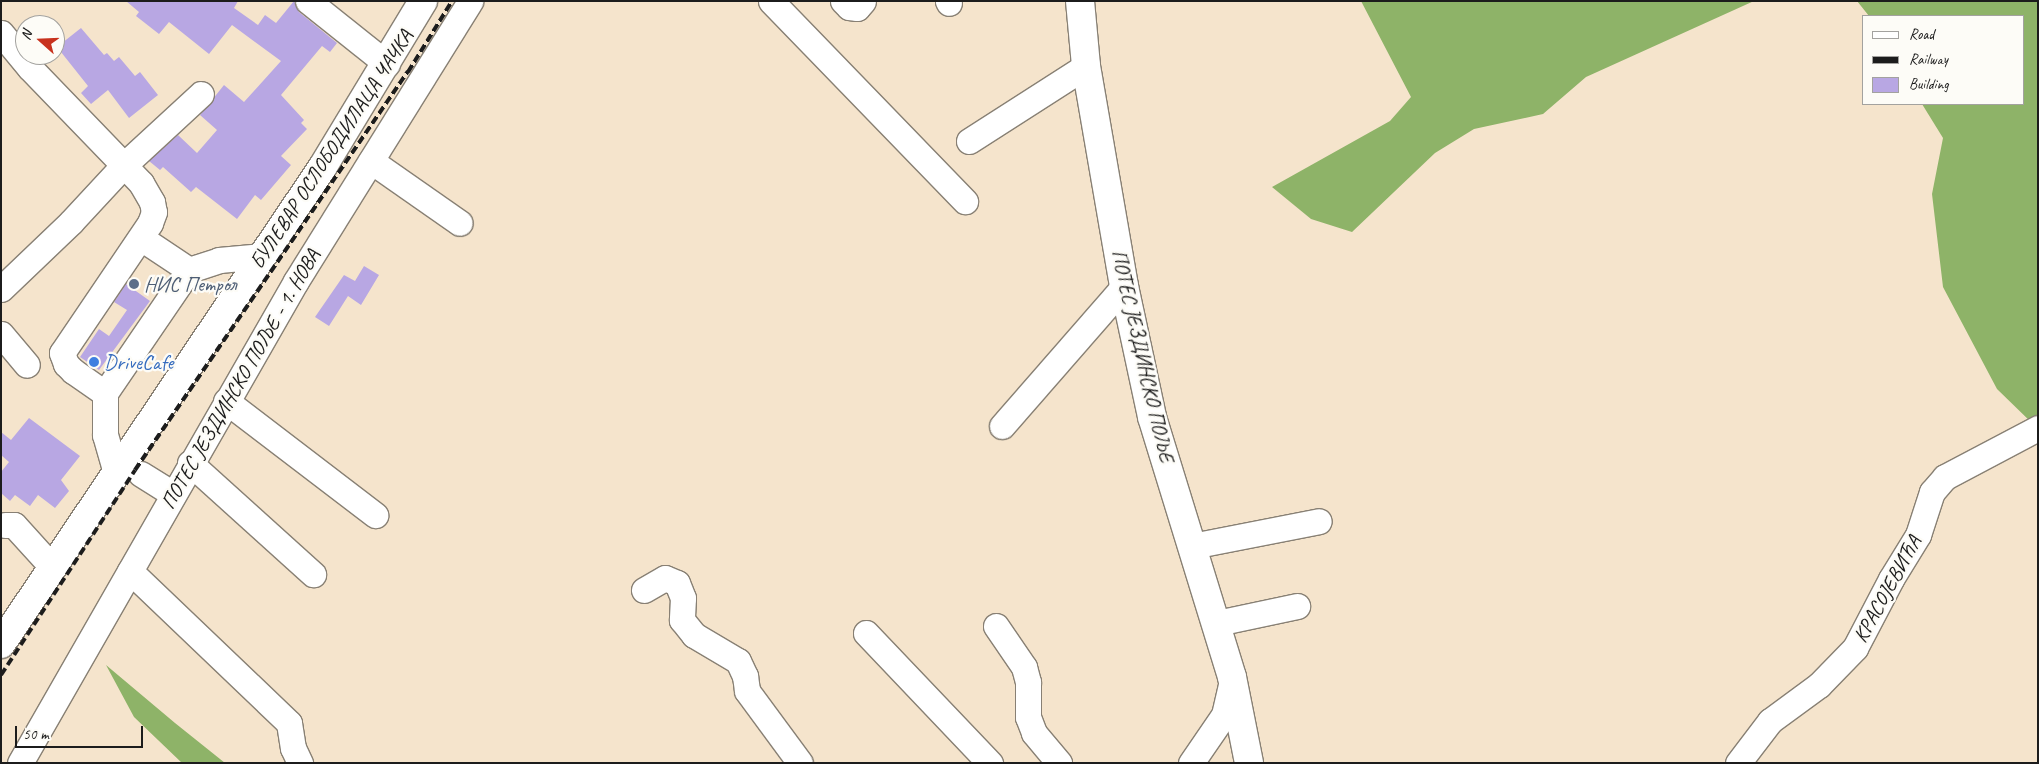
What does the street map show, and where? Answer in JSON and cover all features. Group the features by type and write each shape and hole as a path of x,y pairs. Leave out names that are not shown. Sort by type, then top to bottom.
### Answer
{"main road":[{"name":"БУЛЕВАР ОСЛОБОДИЛАЦА ЧАЧКА","path":"1,644 53,568 129,473 263,256 387,64 424,1"},
{"name":"ПОТЕС ЈЕЗДИНСКО ПОЉЕ","path":"1080,1 1086,66 1124,286 1152,417 1232,677 1249,763"}],"street":[{"path":"308,1 387,64"},
{"name":"ПОТЕС ЈЕЗДИНСКО ПОЉЕ - 1. НОВА","path":"20,763 226,402 470,1"},
{"path":"771,1 965,201"},
{"path":"843,1 849,7 857,8 863,1"},
{"path":"1,33 123,166 141,183 152,202 154,212 140,238 62,352 66,364 73,371 105,393"},
{"path":"969,141 1086,66"},
{"path":"1,289 123,166 201,94"},
{"path":"371,161 460,223"},
{"path":"140,238 189,270"},
{"path":"173,494 129,473 105,435 105,393 189,270 219,260 263,256"},
{"path":"1002,426 1124,286"},
{"path":"1,334 27,365"},
{"path":"226,402 374,515"},
{"name":"КРАСОЈЕВИЋА","path":"1738,763 1770,721 1819,685 1855,648 1891,579 1918,536 1932,492 1945,477 2038,428"},
{"path":"190,463 313,574"},
{"path":"1192,546 1319,521"},
{"path":"5,525 14,526 53,568"},
{"path":"130,571 289,723 293,748 300,763"},
{"path":"644,590 665,578 677,584 684,598 682,620 694,635 738,661 745,676 747,691 800,763"},
{"path":"1217,624 1297,606"},
{"path":"996,626 1024,667 1028,682 1028,718 1034,733 1059,763"},
{"path":"866,633 990,763"},
{"path":"1191,763 1224,716 1232,677"}],"green space":[{"path":"1361,1 1754,1 1586,77 1543,114 1474,129 1435,153 1352,232 1311,219 1272,187 1390,121 1411,97"},
{"path":"1857,1 2038,1 2038,429 1997,389 1943,287 1932,194 1943,138 1923,105 2024,105 2024,15 1868,15"},
{"path":"106,665 225,763 182,763 134,717"}],"building":[{"path":"126,1 238,1 234,8 258,25 265,15 276,23 294,1 299,12 337,43 330,52 322,46 281,95 304,120 301,123 307,129 281,156 291,165 261,200 255,195 237,219 196,187 191,192 163,167 160,170 149,161 178,135 197,153 217,130 200,115 224,85 244,102 281,61 232,25 209,54 169,22 159,34 136,16 139,12"},
{"path":"81,28 104,55 107,53 114,61 119,57 135,76 140,72 158,95 129,118 108,90 91,104 81,93 88,86 65,57 65,41"},
{"path":"364,266 379,275 361,305 348,296 329,326 315,317 344,275 355,281"},
{"path":"126,284 150,301 99,370 80,357 99,329 109,336 127,310 114,302"},
{"path":"29,418 80,456 61,480 69,491 55,508 38,495 30,506 15,495 10,501 1,493 1,472 9,462 1,455 1,432 11,440"}],"railway":[{"path":"1,675 135,470 408,72 452,1"}],"place":[{"name":"НИС Петрол","path":"134,284"},
{"name":"DriveCafe","path":"94,362"}]}
